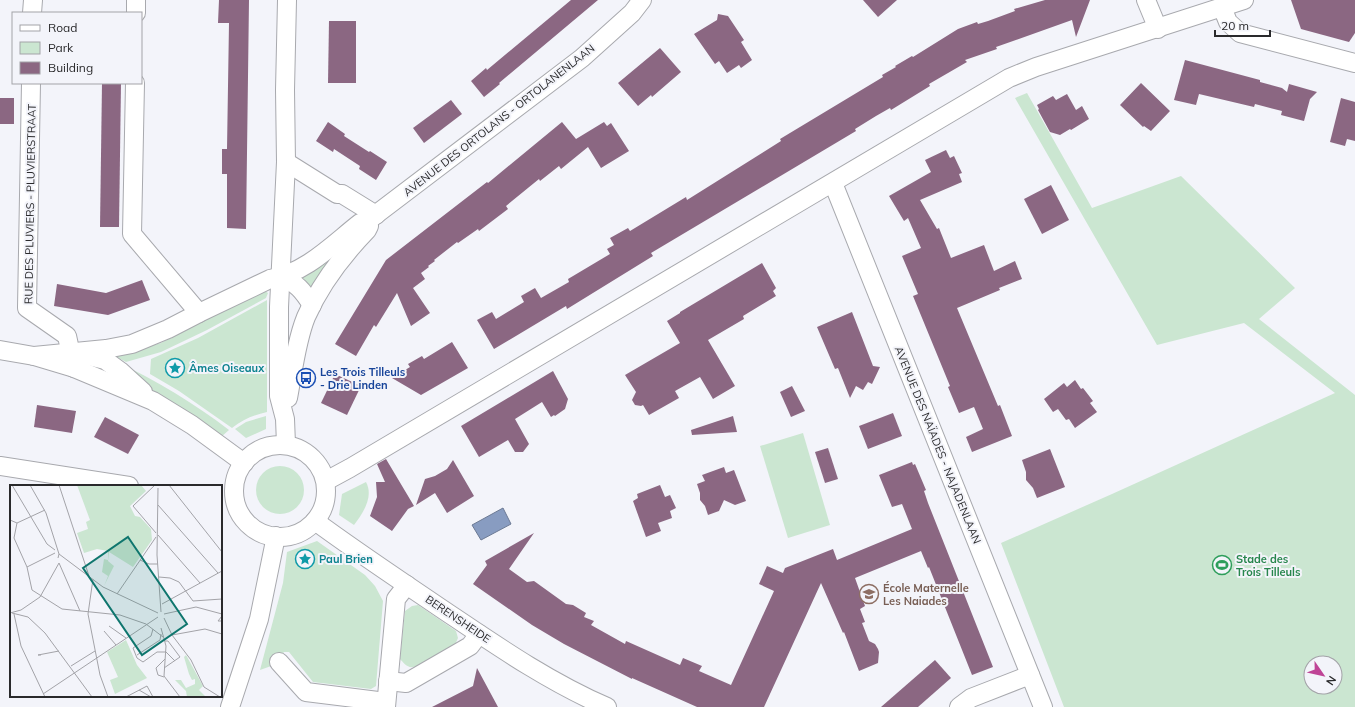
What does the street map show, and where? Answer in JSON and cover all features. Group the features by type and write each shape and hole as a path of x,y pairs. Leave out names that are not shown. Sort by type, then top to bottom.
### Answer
{"street":[{"path":"32,12 33,0"},
{"path":"136,0 136,12"},
{"path":"286,444 285,419 279,396 279,307 286,162 285,90 287,0"},
{"name":"AVENUE DES ORTOLANS - ORTOLANENLAAN","path":"0,350 34,356 72,360 106,349 132,344 168,329 270,279 281,277 303,267 360,223 373,217 582,58 632,13 642,0"},
{"path":"1146,0 1158,29"},
{"path":"326,482 1009,78 1042,65 1158,29 1244,0"},
{"path":"1222,7 1228,22 1240,32 1355,64"},
{"name":"RUE DES PLUVIERS - PLUVIERSTRAAT","path":"31,84 27,308 67,336 72,360"},
{"path":"134,84 132,234 199,313"},
{"path":"286,162 337,194 342,194 373,217"},
{"name":"AVENUE DES NAÏADES - NAJADENLAAN","path":"833,183 1043,707"},
{"name":"AVENUE DES ORTOLANS - ORTOLANENLAAN","path":"285,419 292,374 309,312 327,280 349,249 367,230 373,217"},
{"path":"279,307 285,314 293,318 309,312 302,291 292,281 281,277"},
{"path":"72,360 153,401 192,425 244,463"},
{"path":"286,444 307,453 320,467 326,482 325,502 315,521 307,528 294,534 276,536 258,531 248,524 242,515 228,501 234,490 237,476 244,463 256,451 272,445 286,444"},
{"path":"0,466 123,485"},
{"name":"BERENSHEIDE","path":"315,521 479,634 559,684 607,707"},
{"path":"230,707 259,619 276,536"},
{"path":"279,662 306,692 386,704 396,599 406,585"},
{"path":"388,682 406,683 470,646 479,634"},
{"path":"959,707 971,698 1030,675"}],"green space":[{"path":"1027,93 1092,208 1181,176 1295,288 1259,319 1355,395 1355,707 1064,707 1001,543 1335,393 1244,323 1157,345 1015,98"},
{"path":"331,258 312,296 302,280 303,275 325,260"},
{"path":"265,291 268,293 266,298 207,330 161,352 126,362 115,356 161,343 257,293"},
{"path":"267,300 267,412 258,414 240,422 232,428 179,391 150,374 151,359 198,338"},
{"path":"117,362 175,393 229,430 221,437 174,404 137,382"},
{"path":"266,416 266,429 246,438 235,429 246,422"},
{"path":"803,433 830,525 788,538 760,446"},
{"path":"275,466 285,466 294,470 300,476 303,481 303,499 294,510 285,514 275,514 266,510 260,504 256,495 256,485 260,476 266,470"},
{"path":"366,482 369,493 368,499 364,510 354,525 339,515 342,494"},
{"path":"317,541 365,575 375,586 383,601 376,686 371,689 313,682 289,652 284,652 274,665 260,670 283,583 287,552"},
{"path":"418,605 456,631 458,638 454,647 428,662 409,667 400,659 405,611 412,606"}],"water":[{"path":"503,508 511,524 481,540 472,525"}],"building":[{"path":"219,0 249,0 246,229 227,228 227,174 222,174 222,149 227,149 229,23 218,23"},
{"path":"571,0 598,0 484,97 471,81 486,68 487,70"},
{"path":"863,0 897,0 878,17"},
{"path":"1045,0 1090,0 1076,37 1072,20 996,47 997,49 965,60 967,62 929,84 930,86 891,110 890,108 876,116 855,129 856,131 651,253 653,256 567,309 566,306 494,349 477,320 492,312 496,319 524,302 521,296 535,288 541,298 569,282 568,279 610,254 607,249 614,245 610,238 628,228 630,231 686,197 687,200 781,141 780,139 883,77 882,75 896,67 895,66 912,56 913,57 958,29 977,22 978,24 988,21 1015,11 1014,9"},
{"path":"1291,0 1355,0 1355,33 1349,42 1301,29"},
{"path":"718,14 728,16 744,40 741,42 752,60 741,68 739,65 727,73 719,61 715,64 694,34 717,20"},
{"path":"329,21 356,21 356,83 328,83"},
{"path":"660,48 681,72 652,97 651,95 638,106 618,83"},
{"path":"1185,60 1260,80 1260,82 1282,88 1287,92 1289,84 1317,92 1310,99 1304,121 1281,115 1282,111 1255,104 1254,107 1199,94 1196,105 1174,100"},
{"path":"1141,83 1170,111 1151,131 1144,126 1143,127 1120,105"},
{"path":"102,84 121,84 119,227 100,227"},
{"path":"1067,94 1076,110 1082,106 1089,119 1060,135 1050,132 1038,110 1037,105 1053,96 1056,100"},
{"path":"0,98 14,98 14,124 0,124"},
{"path":"1341,98 1355,102 1355,141 1347,139 1345,146 1330,142"},
{"path":"451,100 462,114 424,143 413,128"},
{"path":"328,122 345,134 344,136 387,162 376,180 359,169 360,166 334,149 333,152 316,141"},
{"path":"562,122 576,139 604,122 607,126 611,123 629,151 601,168 588,147 561,169 559,166 540,181 539,179 506,206 508,209 479,231 478,229 458,243 457,242 434,260 435,261 428,266 429,267 421,273 425,279 413,288 430,313 411,326 397,293 376,327 374,325 356,356 335,344 386,260 487,182 488,183"},
{"path":"946,150 950,158 954,156 962,173 959,174 962,182 920,200 937,229 939,228 951,258 984,245 994,271 1015,261 1022,279 957,308 998,406 1000,405 1012,436 972,452 966,437 983,429 974,407 959,413 948,387 950,386 913,296 918,294 902,256 921,248 908,218 904,221 889,196 931,172 925,160"},
{"path":"1051,185 1069,220 1042,234 1024,199"},
{"path":"762,263 776,288 773,291 776,296 743,316 744,319 708,340 735,386 713,399 700,377 675,391 679,398 649,415 643,405 635,405 632,400 636,392 625,375 680,343 667,321"},
{"path":"142,280 150,300 108,315 54,306 57,284 106,293"},
{"path":"852,312 873,366 880,367 872,384 868,382 863,390 856,386 850,398 838,368 835,369 817,327"},
{"path":"452,342 468,368 421,395 392,378 410,367 408,364 422,356 424,359"},
{"path":"553,371 568,399 565,409 551,417 542,402 515,419 529,444 523,452 515,452 508,440 479,457 461,426"},
{"path":"335,374 361,386 347,415 321,403"},
{"path":"1075,380 1081,389 1083,388 1093,401 1090,403 1097,412 1075,428 1069,419 1066,420 1058,409 1053,412 1044,399 1064,383 1067,387"},
{"path":"792,386 805,411 791,417 780,392"},
{"path":"37,405 76,411 72,433 34,427"},
{"path":"893,413 902,436 868,449 859,426"},
{"path":"733,416 737,432 692,435 691,430"},
{"path":"105,417 139,435 128,454 94,437"},
{"path":"828,448 838,479 825,483 815,452"},
{"path":"1050,449 1065,487 1037,498 1033,488 1026,480 1026,472 1022,460"},
{"path":"386,459 414,506 408,509 392,531 370,516 377,497 376,482 385,482 377,464"},
{"path":"453,460 474,496 447,513 435,493 416,505 425,479 435,476 447,469"},
{"path":"912,462 913,465 915,464 926,490 924,491 928,503 993,667 972,675 929,567 928,568 921,551 855,578 865,606 860,609 865,622 862,623 869,641 875,644 878,649 878,663 859,671 844,632 843,633 821,583 764,707 697,707 632,679 564,644 532,625 473,584 487,565 485,561 534,533 509,569 527,582 534,581 566,604 573,605 586,613 584,617 594,621 591,625 625,644 626,641 680,665 683,658 702,666 699,671 731,685 774,591 759,584 767,566 783,573 785,568 833,549 837,560 912,529 902,504 892,507 879,475"},
{"path":"724,467 726,473 734,470 746,501 735,505 724,500 719,511 708,515 705,506 700,500 700,493 697,484 705,481 702,475"},
{"path":"660,485 665,497 670,495 676,508 670,511 672,518 658,523 661,531 646,537 633,501 638,498 637,494"},
{"path":"935,660 951,678 918,707 881,707"},
{"path":"477,668 498,707 432,707 473,686"}],"place":[{"name":"Âmes Oiseaux","path":"175,368"},
{"name":"Les Trois Tilleuls - Drie Linden","path":"306,378"},
{"name":"Paul Brien","path":"305,559"},
{"name":"Stade des Trois Tilleuls","path":"1222,565"},
{"name":"École Maternelle Les Naiades","path":"869,594"}]}
